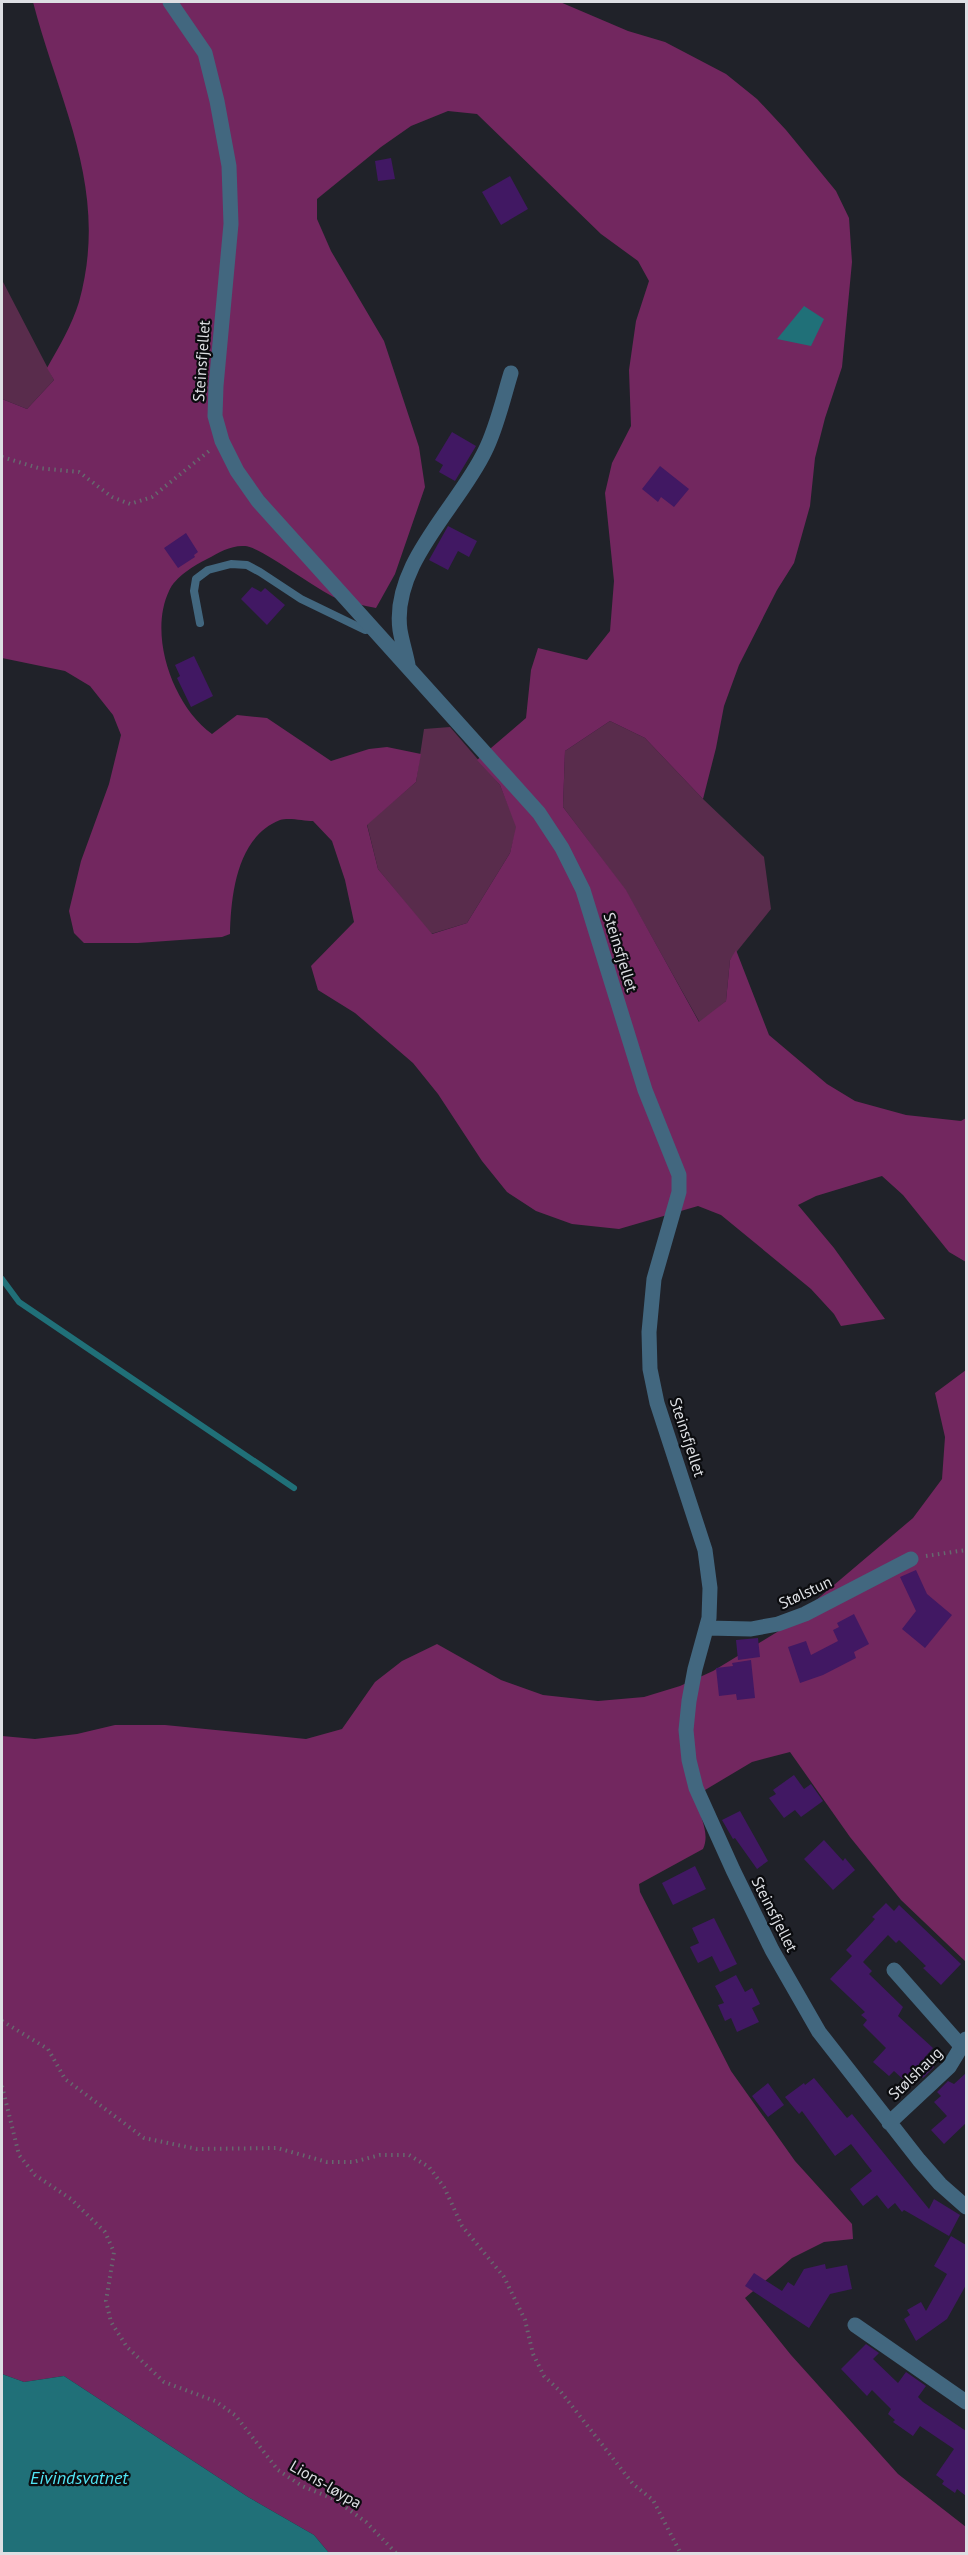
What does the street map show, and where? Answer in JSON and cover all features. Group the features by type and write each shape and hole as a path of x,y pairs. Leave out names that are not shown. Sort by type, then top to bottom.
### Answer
{"street":[{"name":"Steinsfjellet","path":"170,2 205,53 229,165 231,224 215,396 215,416 222,441 237,471 258,501 539,813 562,848 583,890 645,1090 679,1175 679,1192 654,1280 649,1332 650,1369 657,1403 705,1550 710,1588 707,1628 689,1701 686,1730 689,1760 696,1788 733,1870 819,2032 889,2123 940,2184 966,2207"},
{"name":"Steinsfjellet","path":"409,668 400,628 400,607 405,586 425,544 469,480 486,450 511,373"},
{"name":"Stølstun","path":"707,1628 751,1629 778,1624 805,1614 911,1558"},
{"name":"Stølshaug","path":"889,2123 949,2067 964,2043 894,1970"},
{"path":"855,2325 966,2402"}],"lane":[{"path":"200,623 194,591 196,579 208,570 231,564 253,567 301,599 365,630 373,628"}],"path":[{"path":"2,458 38,468 79,472 112,497 130,504 152,497 222,441"},
{"path":"911,1558 966,1550"},
{"path":"2,2021 48,2049 65,2079 144,2138 197,2149 278,2148 327,2162 353,2162 380,2155 409,2155 429,2167 444,2187 462,2226 504,2277 525,2320 533,2354 544,2376 561,2391 633,2484 653,2500 681,2553"},
{"name":"Lions-løypa","path":"2,2086 19,2155 35,2175 71,2199 105,2232 114,2252 106,2301 111,2322 127,2347 164,2382 215,2401 235,2415 278,2470 302,2486 334,2499 366,2522 397,2553"}],"shaded area":[{"path":"33,2 560,2 628,31 665,42 726,74 757,99 786,130 836,191 849,218 852,262 842,367 815,458 810,506 794,563 777,590 739,665 724,706 703,799 645,738 610,721 565,751 563,807 626,890 699,1022 726,1001 730,960 736,950 769,1035 827,1084 855,1101 906,1115 961,1121 966,1118 966,1262 949,1252 903,1195 882,1176 816,1196 798,1205 834,1248 885,1319 841,1326 834,1314 811,1289 721,1215 698,1206 619,1229 572,1224 536,1211 507,1192 482,1161 438,1094 413,1063 355,1013 318,990 311,966 354,922 345,880 332,841 313,821 280,820 266,828 254,839 239,868 232,902 230,934 222,937 138,943 84,943 74,933 69,911 81,861 109,784 121,735 113,715 90,686 65,671 2,658 2,399 27,409 54,380 47,368 76,311 87,261 89,222 78,149","holes":["448,111 477,114 601,234 638,261 649,281 636,321 629,370 631,426 612,463 605,493 614,581 610,631 587,660 538,648 531,670 526,718 477,760 500,785 516,827 510,853 467,923 432,934 378,869 367,825 416,782 421,754 387,747 369,749 331,761 267,718 237,715 212,734 198,722 176,688 168,668 161,628 163,609 169,591 176,581 202,562 240,546 262,553 336,598 376,608 395,574 425,487 419,447 384,341 331,251 317,219 317,199 381,147 411,126"]},
{"path":"2,280 54,380 27,409 2,399"},
{"path":"610,721 645,738 703,799 764,857 771,909 730,960 726,1001 700,1023 626,891 563,807 565,751"},
{"path":"450,727 500,785 517,827 510,853 467,923 431,934 378,869 367,824 416,782 424,729"},
{"path":"966,1370 966,1962 901,1900 850,1837 790,1752 752,1762 700,1793 699,1807 705,1835 703,1849 639,1884 640,1892 731,2071 795,2161 852,2224 853,2239 824,2242 792,2258 745,2298 791,2355 898,2474 966,2527 966,2553 329,2553 314,2535 248,2497 64,2376 24,2382 2,2374 2,1736 35,1739 77,1734 115,1725 165,1725 306,1739 342,1729 375,1682 402,1661 437,1644 501,1680 543,1695 598,1701 644,1697 680,1686 713,1671 782,1629 913,1518 942,1479 945,1437 935,1393"}],"water":[{"path":"804,306 824,319 811,346 777,339"},
{"name":"Eivindsvatnet","path":"2,2374 24,2382 64,2376 248,2497 314,2535 329,2553 2,2553"}],"building":[{"path":"391,158 395,179 378,181 375,161"},
{"path":"510,176 528,209 501,225 482,192"},
{"path":"452,432 476,446 455,481 439,472 443,465 435,460"},
{"path":"660,466 689,489 674,507 661,497 658,502 642,489"},
{"path":"448,526 477,541 469,557 458,551 448,570 429,560"},
{"path":"186,533 198,552 194,555 195,557 178,568 164,548"},
{"path":"252,587 261,592 265,588 285,605 267,625 241,599"},
{"path":"194,656 213,696 191,707 177,678 180,676 175,665"},
{"path":"916,1570 927,1594 952,1615 925,1648 902,1629 916,1611 900,1577"},
{"path":"854,1614 869,1644 854,1652 856,1658 823,1675 800,1683 788,1647 806,1641 811,1655 838,1641 833,1630 839,1627 837,1623"},
{"path":"758,1638 760,1657 738,1660 736,1640"},
{"path":"751,1660 755,1698 737,1700 736,1694 719,1696 716,1668 733,1666 732,1663"},
{"path":"794,1775 804,1789 811,1784 823,1801 801,1817 795,1810 784,1818 769,1798 776,1794 773,1790"},
{"path":"740,1811 768,1861 757,1869 735,1838 733,1839 722,1820"},
{"path":"824,1840 843,1861 845,1858 855,1870 833,1890 804,1859"},
{"path":"695,1866 706,1889 673,1905 662,1883"},
{"path":"886,1903 894,1911 899,1905 961,1964 941,1985 923,1968 926,1966 899,1940 896,1943 888,1935 863,1962 872,1971 869,1974 903,2007 898,2016 933,2048 925,2057 934,2067 923,2078 915,2071 905,2081 894,2071 889,2076 873,2062 886,2048 863,2025 867,2020 861,2015 865,2012 830,1979 852,1956 846,1950 875,1919 872,1917"},
{"path":"714,1918 737,1964 720,1972 712,1956 698,1963 690,1947 699,1943 692,1928"},
{"path":"736,1975 745,1992 752,1988 760,2004 752,2008 759,2022 737,2032 731,2018 725,2021 718,2005 724,2003 715,1986"},
{"path":"966,2073 966,2123 944,2144 931,2130 947,2116 934,2102 941,2096 937,2092 948,2081 954,2084"},
{"path":"814,2078 847,2118 852,2114 929,2209 934,2199 960,2215 949,2236 904,2210 902,2212 895,2203 888,2209 877,2195 863,2206 850,2189 872,2171 851,2144 835,2156 802,2111 799,2114 785,2097"},
{"path":"768,2083 784,2105 768,2117 752,2096"},
{"path":"951,2236 966,2245 966,2285 947,2319 916,2341 904,2319 910,2315 907,2310 921,2302 926,2311 947,2274 934,2266"},
{"path":"825,2264 826,2269 847,2265 852,2289 830,2294 809,2328 745,2286 754,2273 782,2291 788,2282 794,2286 804,2269"},
{"path":"866,2344 879,2353 873,2359 898,2383 906,2372 926,2386 918,2397 966,2431 966,2496 957,2489 955,2493 942,2484 944,2481 936,2475 954,2449 920,2426 913,2436 893,2422 895,2420 888,2414 891,2409 872,2390 867,2396 841,2369"}],"waterway":[{"path":"2,1279 19,1302 294,1488"}]}
